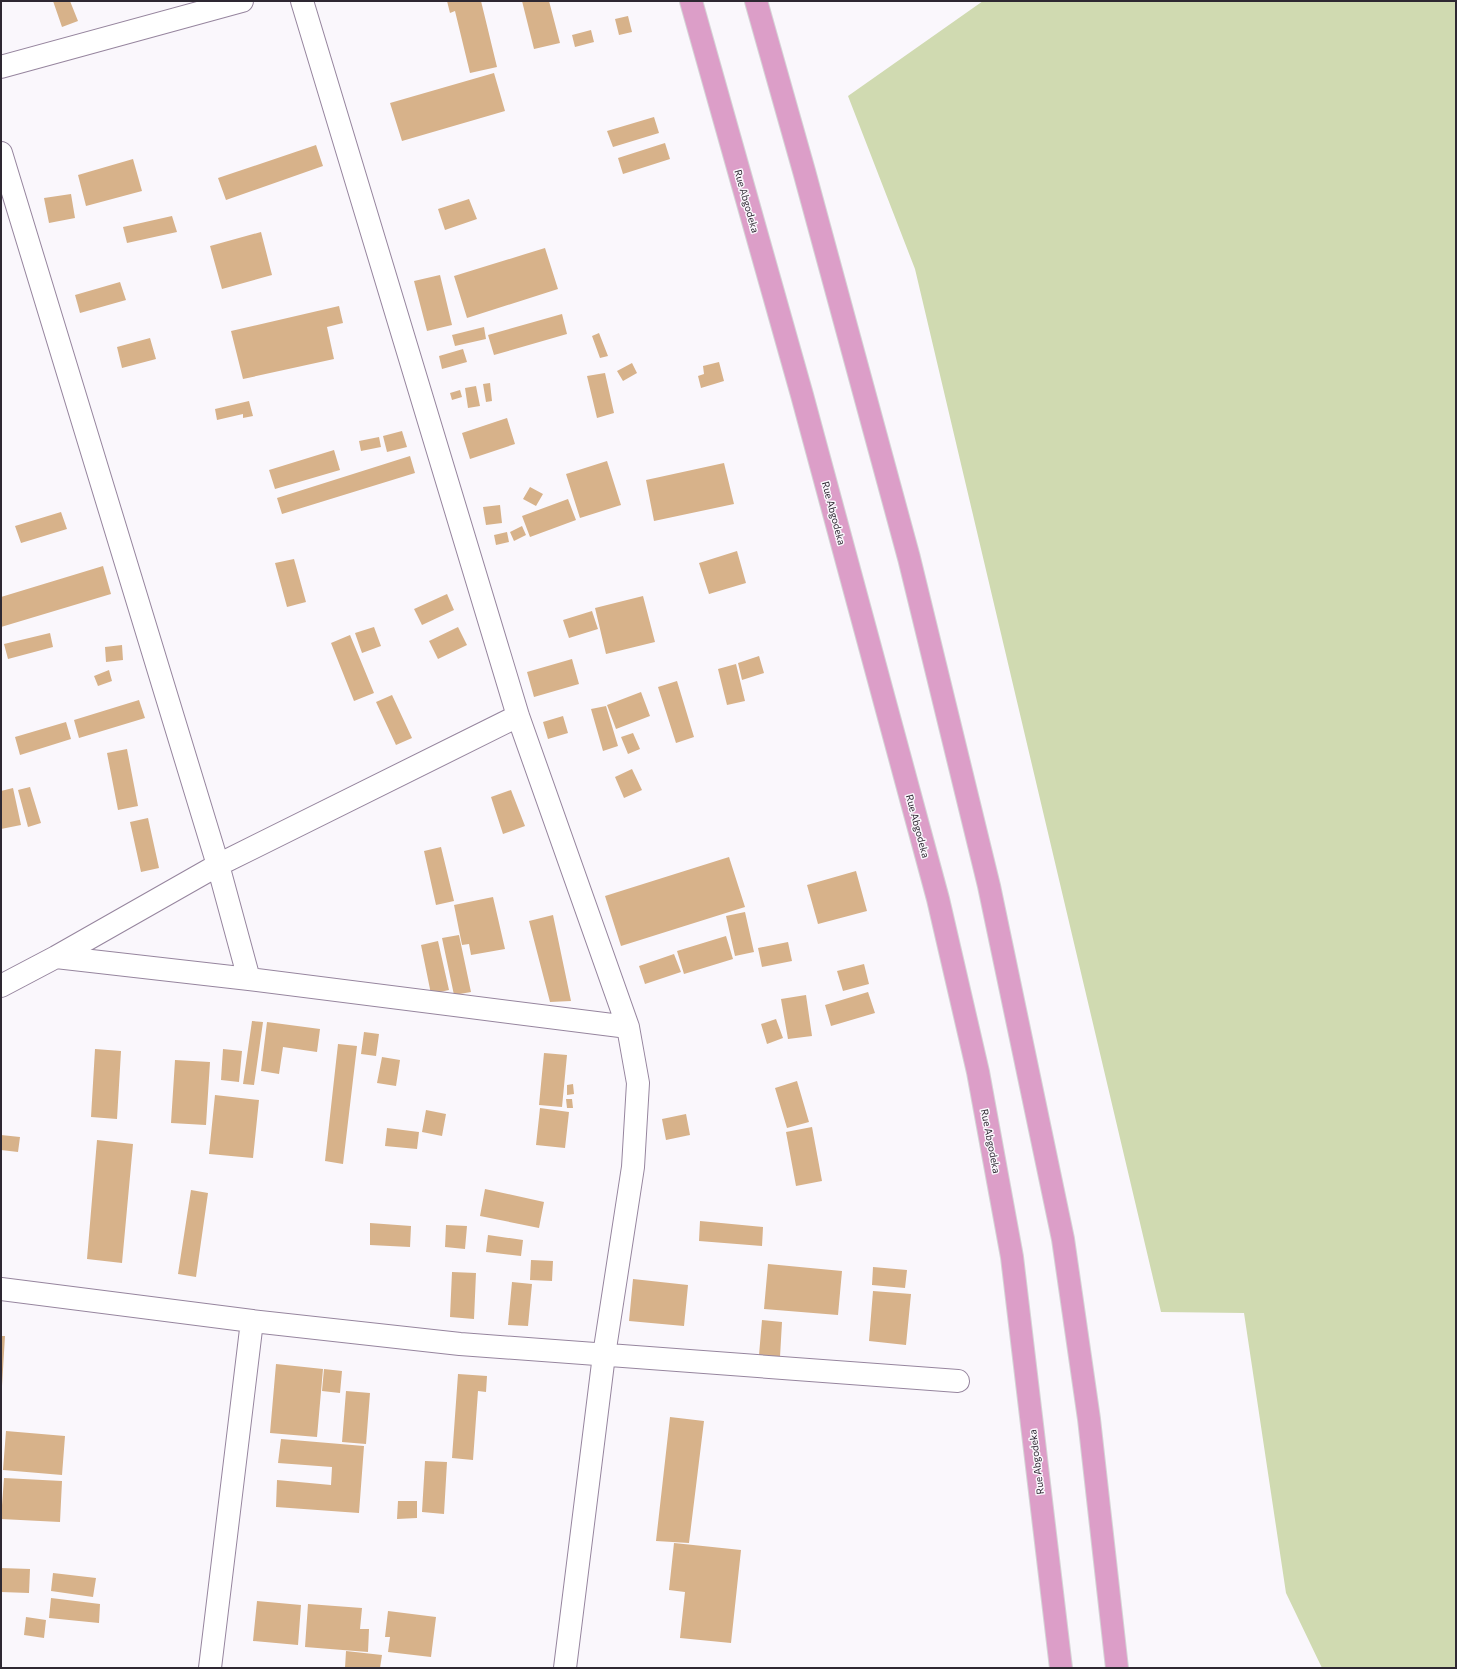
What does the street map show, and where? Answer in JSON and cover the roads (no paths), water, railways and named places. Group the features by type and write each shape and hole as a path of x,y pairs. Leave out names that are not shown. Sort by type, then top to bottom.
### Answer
{"main road":[{"name":"Rue Abgodeka","path":"691,1 802,395 938,899 978,1072 1012,1256 1061,1668"},
{"path":"756,1 804,171 909,558 992,902 1063,1239 1089,1419 1117,1668"}],"street":[{"path":"1,67 242,1"},
{"path":"302,1 518,716 628,1027 638,1083 633,1167 604,1355 565,1668"},
{"path":"1,153 218,865 249,978"},
{"path":"1,986 56,957 218,865 518,716"},
{"path":"56,957 249,978 628,1027"},
{"path":"1,1289 252,1321 460,1344 958,1381"},
{"path":"210,1668 252,1321"}]}
